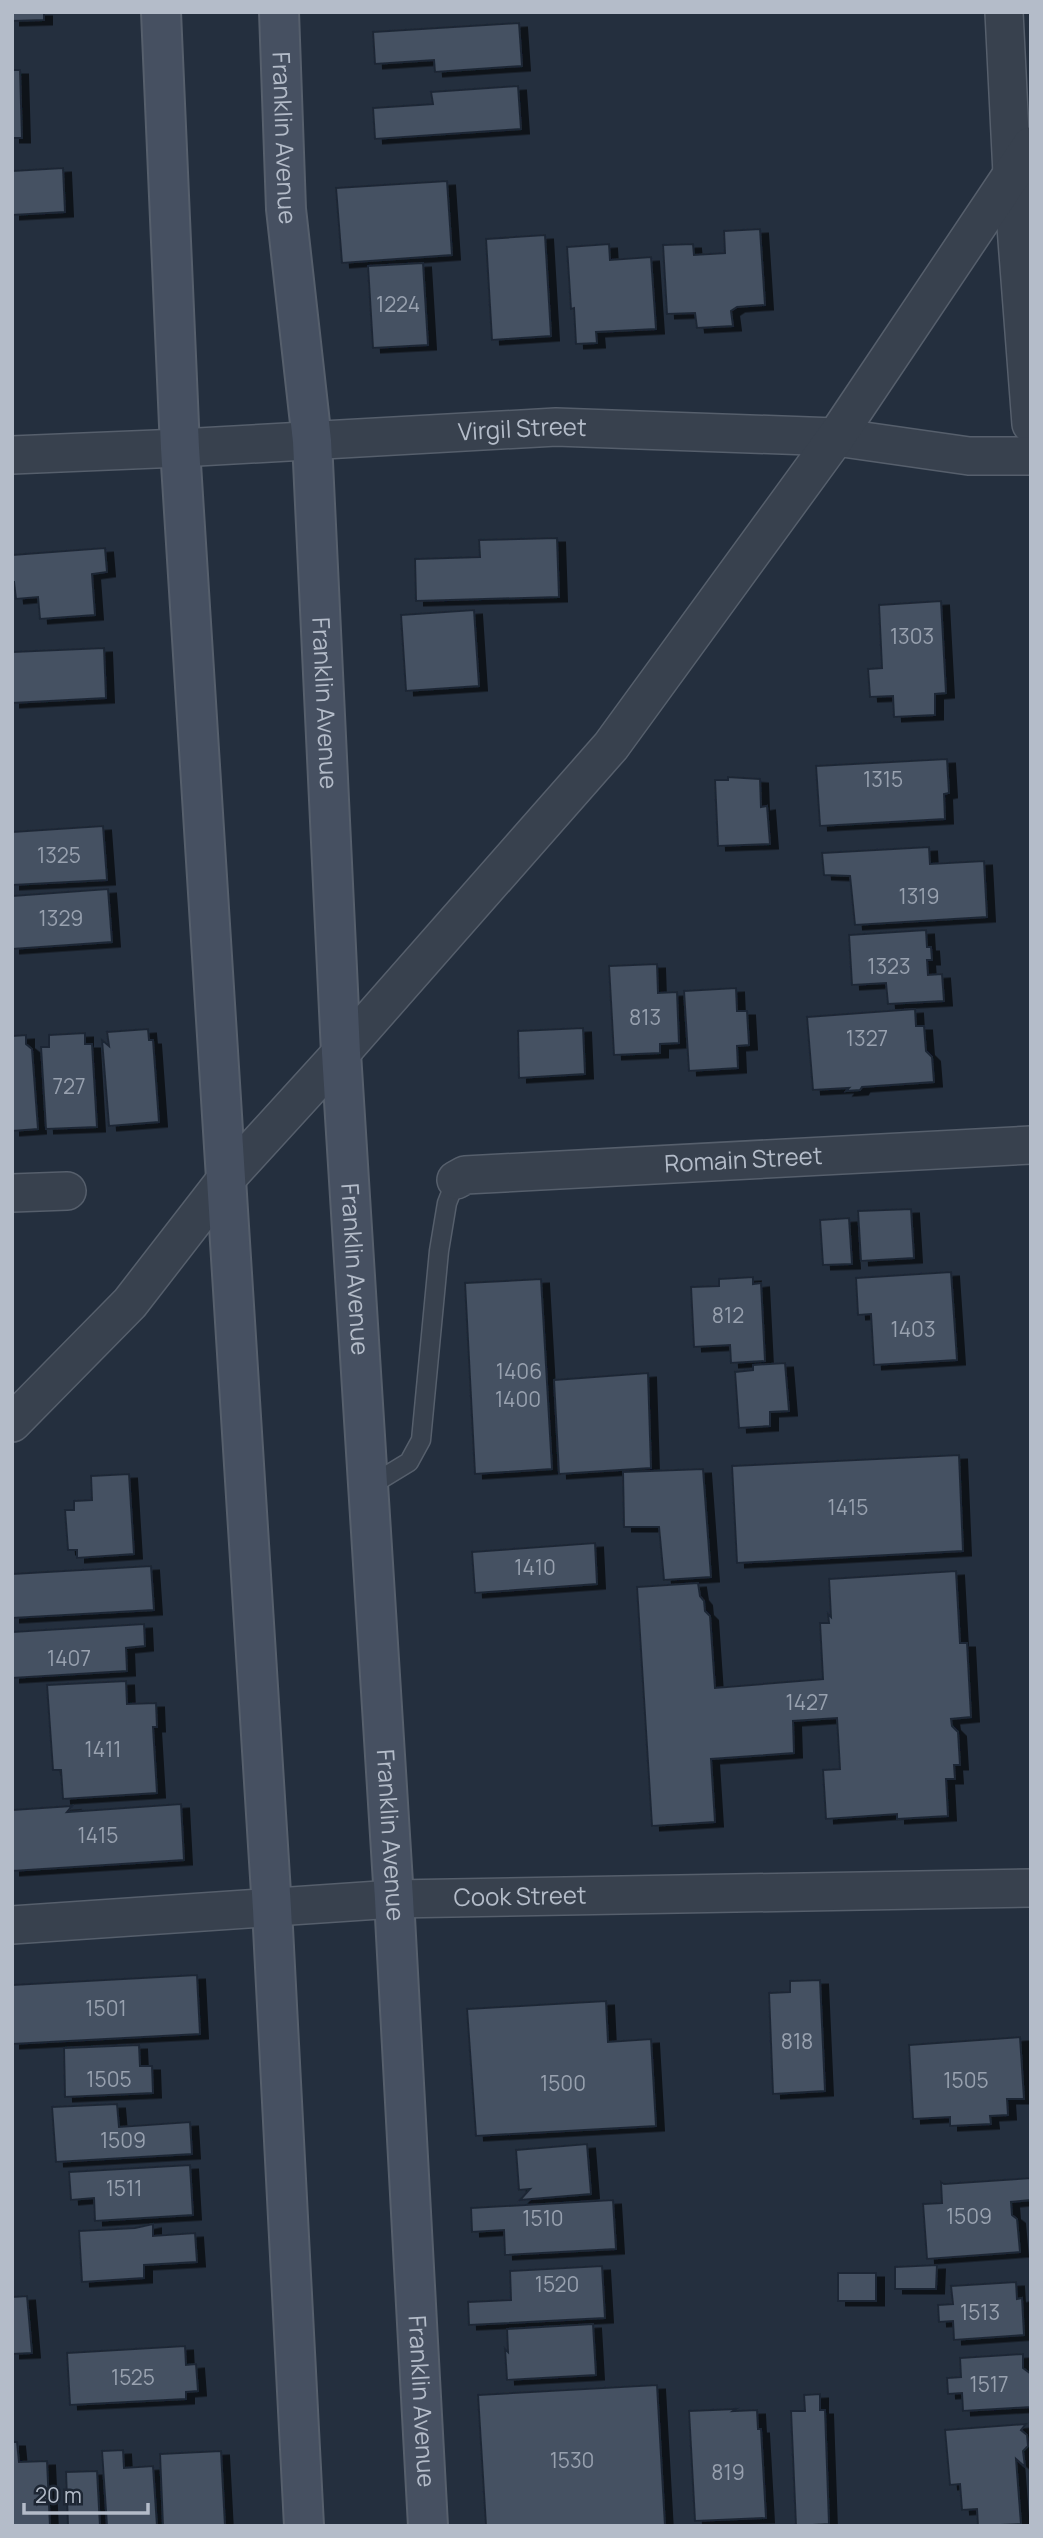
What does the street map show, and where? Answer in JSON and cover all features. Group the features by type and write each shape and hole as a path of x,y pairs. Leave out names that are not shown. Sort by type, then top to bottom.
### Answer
{"main road":[{"path":"161,12 180,448 272,1909 304,2526"},
{"name":"Franklin Avenue","path":"279,12 286,209 312,441 341,1053 394,1899 428,2526"}],"street":[{"path":"1004,12 1021,160 1031,424"},
{"path":"12,1423 130,1303 226,1179 341,1053 611,746 836,437 1021,160"},
{"name":"Virgil Street","path":"12,455 556,427 836,437 969,456 1031,456"},
{"name":"Romain Street","path":"456,1180 465,1175 1031,1144"},
{"path":"12,1193 67,1191"},
{"name":"Cook Street","path":"12,1925 394,1899 1031,1888"}],"lane":[{"path":"368,1487 409,1462 421,1440 439,1251 447,1203 456,1180"}],"building":[{"path":"12,12 44,12 44,20 12,21"},
{"path":"519,23 522,66 435,72 434,60 375,64 373,32"},
{"path":"12,70 20,70 22,138 12,138"},
{"path":"518,86 521,129 375,139 373,108 433,104 431,92"},
{"path":"63,168 65,212 12,215 12,171"},
{"path":"447,181 452,255 342,263 336,188"},
{"path":"760,229 765,305 737,307 731,311 733,326 697,328 695,313 667,314 663,245 693,244 694,255 725,253 724,231"},
{"path":"545,235 551,336 492,340 486,239"},
{"path":"609,244 610,260 651,257 656,329 596,332 597,343 576,344 567,247"},
{"path":"423,263 428,345 373,348 368,266"},
{"path":"557,538 559,597 416,601 415,559 480,557 479,540"},
{"path":"105,548 107,572 92,574 95,615 40,619 38,597 16,599 12,582 12,555"},
{"path":"941,601 946,693 935,694 935,715 894,717 893,696 870,697 868,669 882,668 879,605"},
{"path":"474,610 479,686 406,691 401,615"},
{"path":"104,648 106,698 12,703 12,652"},
{"path":"947,759 949,793 944,794 945,819 820,826 816,766"},
{"path":"728,777 760,779 761,807 767,806 770,844 718,846 715,780 728,780"},
{"path":"103,826 107,880 12,885 12,832"},
{"path":"929,847 930,864 984,861 987,917 855,925 850,876 824,875 822,853"},
{"path":"108,889 112,942 12,949 12,896"},
{"path":"926,930 927,947 931,947 932,960 927,960 928,975 942,974 944,1001 888,1004 886,983 852,985 849,935"},
{"path":"657,964 658,993 677,992 679,1043 660,1044 660,1053 614,1055 609,966"},
{"path":"736,988 737,1011 747,1011 749,1045 737,1046 738,1068 689,1071 684,991"},
{"path":"915,1009 916,1026 924,1026 926,1051 932,1057 934,1082 862,1087 860,1090 846,1091 849,1088 813,1090 807,1017"},
{"path":"583,1028 585,1074 519,1078 518,1031"},
{"path":"148,1029 149,1040 153,1040 159,1122 109,1126 102,1040 109,1046 107,1032"},
{"path":"85,1033 85,1044 92,1044 97,1127 46,1129 41,1047 49,1047 49,1035"},
{"path":"26,1035 26,1044 32,1049 38,1129 12,1131 12,1036"},
{"path":"911,1209 914,1258 861,1261 858,1211"},
{"path":"849,1218 852,1264 823,1265 820,1220"},
{"path":"951,1272 957,1360 874,1365 871,1314 858,1315 856,1278"},
{"path":"753,1277 753,1284 761,1283 765,1361 731,1363 730,1345 694,1347 691,1287 719,1286 719,1279"},
{"path":"541,1279 552,1469 475,1474 465,1283"},
{"path":"785,1363 789,1411 770,1412 770,1426 739,1428 735,1372 753,1370 753,1365"},
{"path":"648,1373 651,1468 559,1474 554,1380"},
{"path":"959,1455 963,1551 737,1563 732,1466"},
{"path":"703,1469 711,1577 664,1580 659,1527 624,1527 623,1472"},
{"path":"129,1474 134,1554 77,1558 77,1550 68,1550 65,1510 74,1510 74,1501 92,1500 91,1476"},
{"path":"595,1543 597,1584 475,1593 472,1552"},
{"path":"151,1566 154,1610 12,1618 12,1574"},
{"path":"956,1571 960,1643 967,1643 971,1717 951,1719 952,1726 958,1732 960,1765 954,1765 955,1779 946,1779 948,1816 897,1819 897,1814 826,1819 823,1770 840,1769 837,1718 793,1721 794,1753 711,1759 715,1822 652,1826 637,1587 698,1583 705,1611 710,1616 715,1688 823,1679 820,1623 829,1623 828,1614 831,1617 829,1579"},
{"path":"144,1624 145,1646 126,1648 127,1671 12,1678 12,1632"},
{"path":"126,1681 127,1704 156,1703 157,1727 153,1727 157,1793 63,1799 61,1770 53,1770 47,1685"},
{"path":"181,1804 184,1860 12,1871 12,1810 72,1806 67,1812"},
{"path":"197,1975 200,2034 12,2044 12,1985"},
{"path":"820,1980 825,2091 773,2094 769,1993 790,1992 790,1981"},
{"path":"606,2001 608,2042 651,2039 656,2126 476,2136 467,2009"},
{"path":"1020,2037 1024,2099 1007,2099 1008,2115 990,2116 991,2124 950,2126 950,2117 913,2119 909,2045"},
{"path":"139,2045 140,2066 152,2066 153,2093 65,2097 64,2048"},
{"path":"117,2104 119,2127 190,2122 192,2154 56,2162 52,2107"},
{"path":"587,2144 591,2194 520,2200 530,2189 519,2190 516,2150"},
{"path":"190,2165 193,2215 95,2221 94,2198 71,2200 69,2172"},
{"path":"1031,2178 1031,2200 1011,2202 1012,2215 1017,2219 1020,2252 927,2259 923,2204 942,2203 941,2182 944,2184"},
{"path":"613,2200 616,2249 505,2255 504,2230 472,2232 471,2208"},
{"path":"153,2224 153,2236 195,2233 197,2262 144,2265 144,2278 82,2282 79,2231 135,2228"},
{"path":"937,2265 936,2289 895,2289 895,2267"},
{"path":"602,2266 605,2318 469,2325 468,2302 511,2300 510,2271"},
{"path":"838,2273 876,2273 876,2301 838,2301"},
{"path":"1016,2282 1017,2299 1022,2298 1024,2335 954,2340 953,2321 939,2322 938,2305 953,2304 951,2286"},
{"path":"27,2296 32,2353 12,2354 12,2297"},
{"path":"593,2324 596,2375 507,2380 507,2329"},
{"path":"185,2346 186,2365 196,2364 198,2391 186,2392 186,2399 70,2405 67,2353"},
{"path":"1023,2354 1023,2368 1031,2374 1031,2407 963,2411 962,2393 948,2394 947,2378 961,2377 960,2358"},
{"path":"657,2385 665,2526 486,2526 478,2395"},
{"path":"820,2394 820,2410 825,2410 829,2524 796,2526 791,2411 805,2411 804,2395"},
{"path":"736,2409 733,2411 757,2410 758,2429 761,2429 766,2518 695,2521 689,2411"},
{"path":"1026,2424 1021,2430 1027,2435 1028,2446 1023,2451 1025,2467 1016,2459 1021,2524 978,2526 977,2509 962,2510 960,2484 950,2485 945,2430"},
{"path":"12,2442 17,2442 19,2462 47,2461 50,2526 12,2526"},
{"path":"123,2450 124,2468 153,2466 157,2526 107,2526 102,2451"},
{"path":"221,2451 225,2526 163,2526 160,2454"},
{"path":"97,2471 100,2526 68,2526 66,2472"}]}
